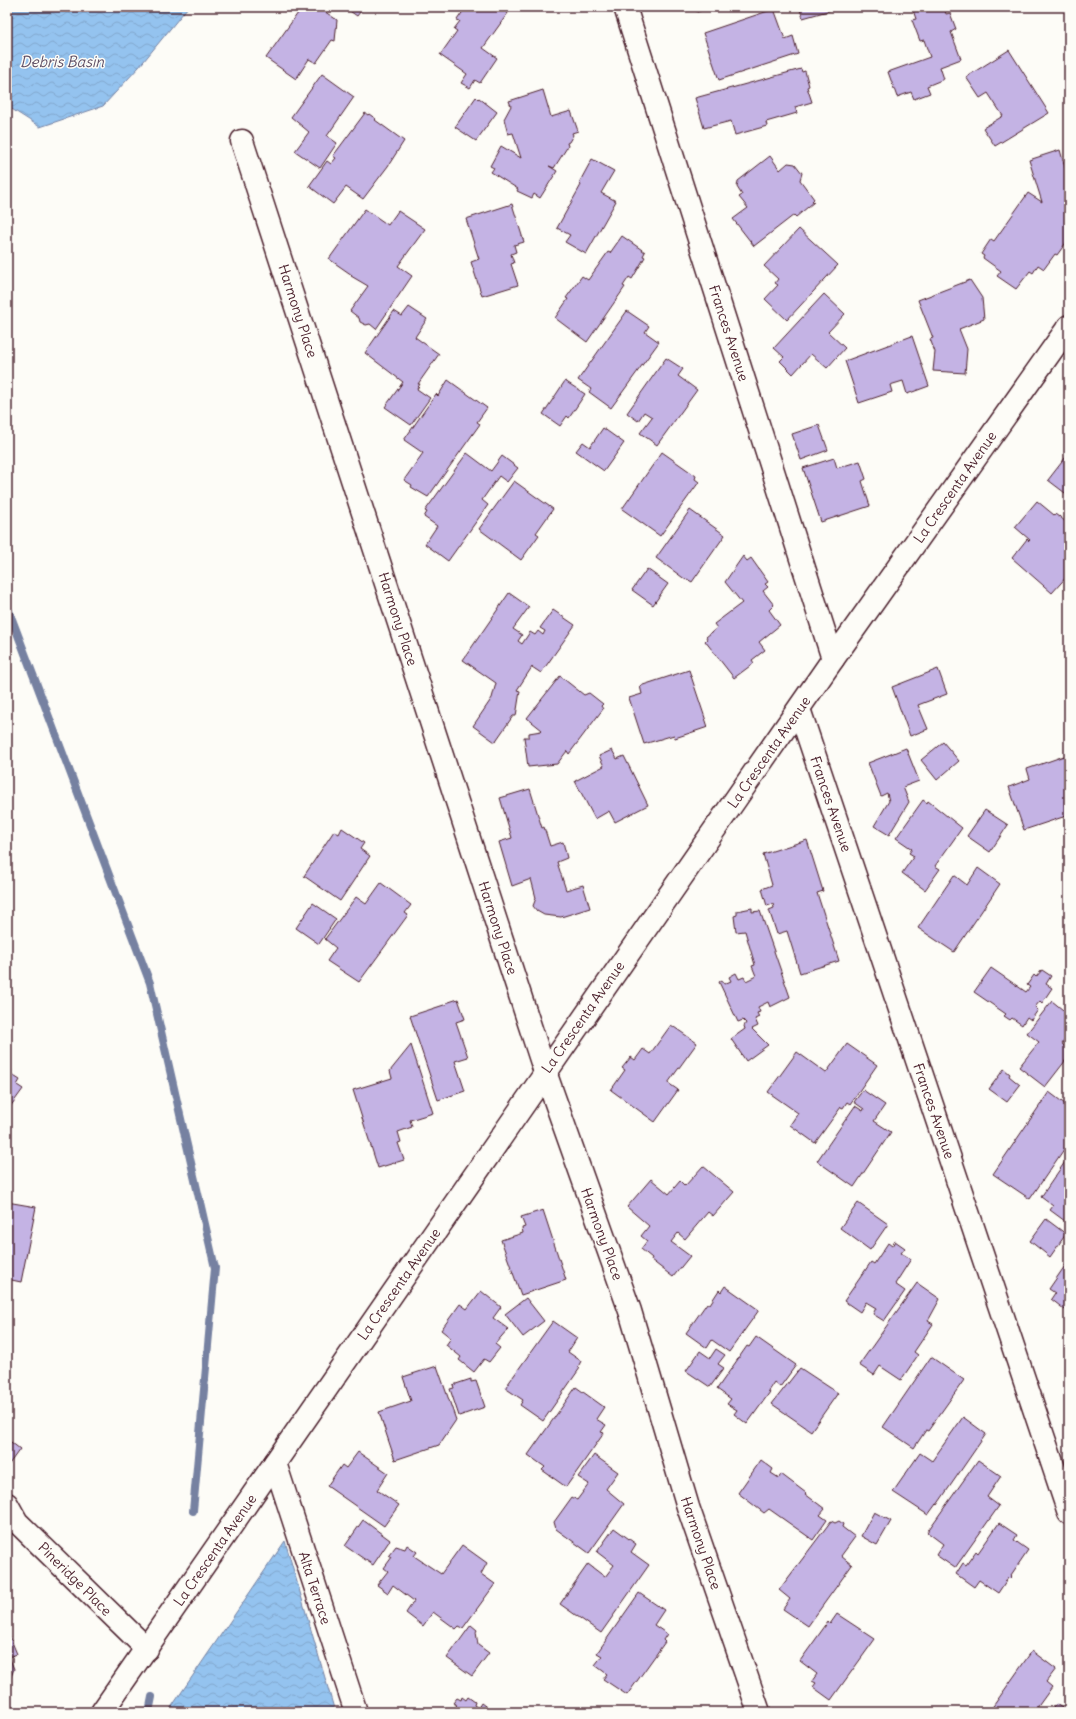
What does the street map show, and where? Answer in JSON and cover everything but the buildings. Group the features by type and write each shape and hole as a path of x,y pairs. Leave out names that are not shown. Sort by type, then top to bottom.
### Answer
{"street":[{"name":"Frances Avenue","path":"625,7 833,659"},
{"name":"Harmony Place","path":"242,141 545,1072 630,1311 688,1507 759,1712"},
{"name":"La Crescenta Avenue","path":"102,1712 147,1650 545,1072 799,710 833,659 1069,326"},
{"name":"Frances Avenue","path":"799,710 1069,1513"},
{"name":"Alta Terrace","path":"275,1463 356,1712"},
{"name":"Pineridge Place","path":"7,1504 17,1522 147,1650"}],"water":[{"name":"Debris Basin","path":"7,7 188,7 139,67 103,106 40,127 7,106"},
{"path":"285,1541 335,1712 168,1712"}],"waterway":[{"path":"7,606 150,983 215,1268 193,1511"},
{"path":"149,1712 152,1697"}]}
